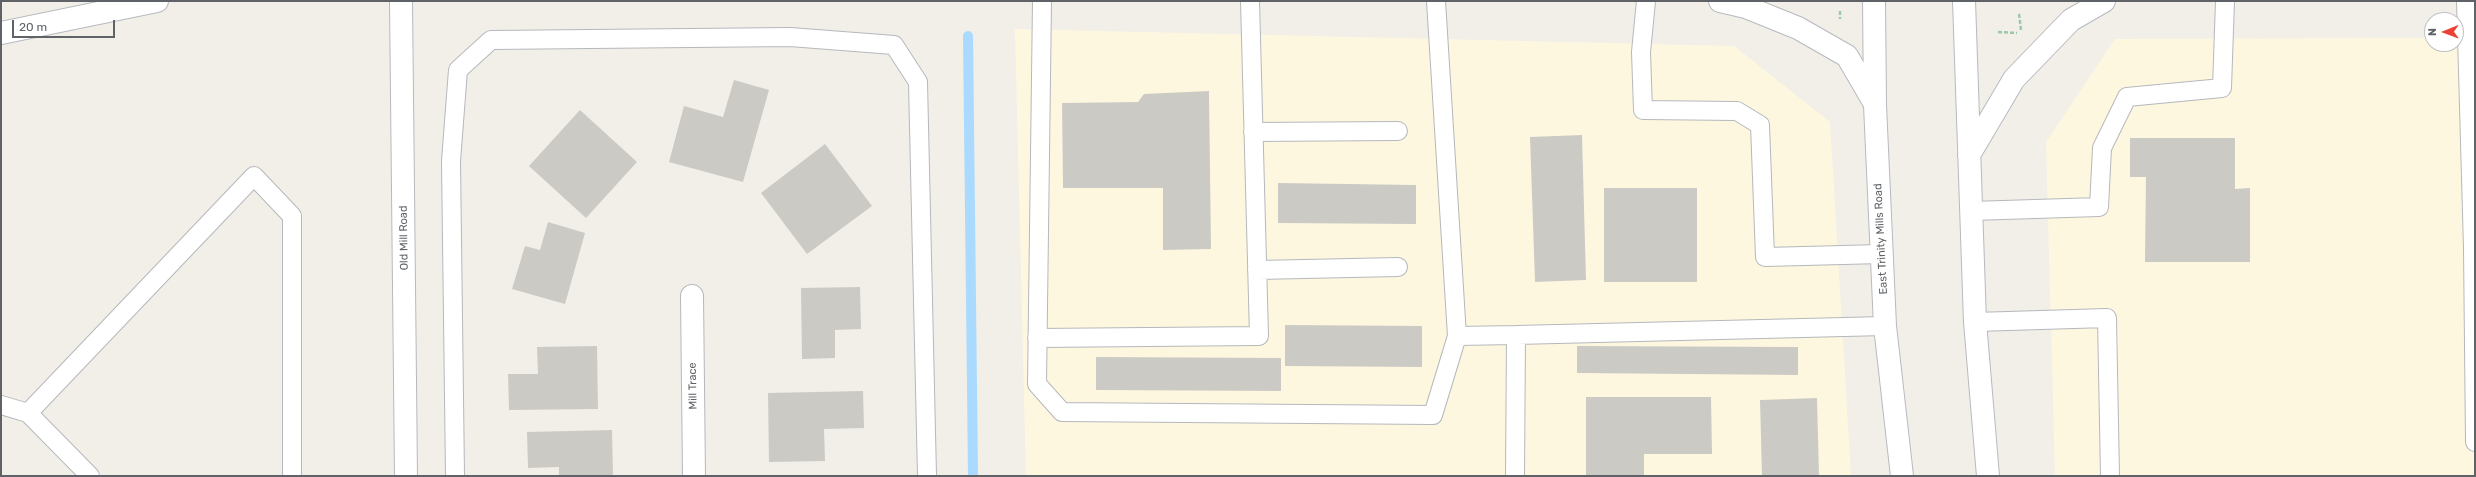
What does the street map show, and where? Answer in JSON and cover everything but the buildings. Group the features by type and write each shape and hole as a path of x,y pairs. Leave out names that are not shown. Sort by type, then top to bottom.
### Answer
{"main road":[{"path":"1,33 157,1"},
{"name":"Old Mill Road","path":"401,1 406,476"},
{"path":"1720,1 1746,7 1798,28 1847,56 1875,105"},
{"name":"East Trinity Mills Road","path":"1874,1 1875,105 1885,326 1902,476"},
{"path":"1964,1 1975,322 1988,476"},
{"path":"1969,155 2014,79 2071,20 2104,1"},
{"name":"Mill Trace","path":"692,296 694,476"}],"lane":[{"path":"1042,1 1037,384 1062,412 1433,415 1457,336 1436,1"},
{"path":"1037,338 1259,336 1250,1"},
{"path":"1646,1 1641,52 1643,110 1737,111 1760,125 1765,257 1882,254"},
{"path":"1971,211 2099,207 2102,148 2127,97 2222,88 2225,1"},
{"path":"2466,1 2473,248 2475,442"},
{"path":"455,476 451,161 458,70 491,40 790,37 894,44 918,82 927,476"},
{"path":"1253,132 1398,131"},
{"path":"28,413 254,176 292,216 292,476"},
{"path":"1257,270 1398,267"},
{"path":"1975,322 2106,318 2110,476"},
{"path":"1457,336 1885,326"},
{"path":"1515,476 1516,335"},
{"path":"1,405 28,413 90,476"}],"path":[{"path":"2019,14 2021,33"}],"shaded area":[{"path":"1015,29 1734,46 1830,122 1851,476 1026,476"},
{"path":"2464,37 2475,37 2475,476 2055,476 2046,142 2115,39 2424,38 2424,52 2464,52"}],"waterway":[{"path":"968,36 973,476"}]}
